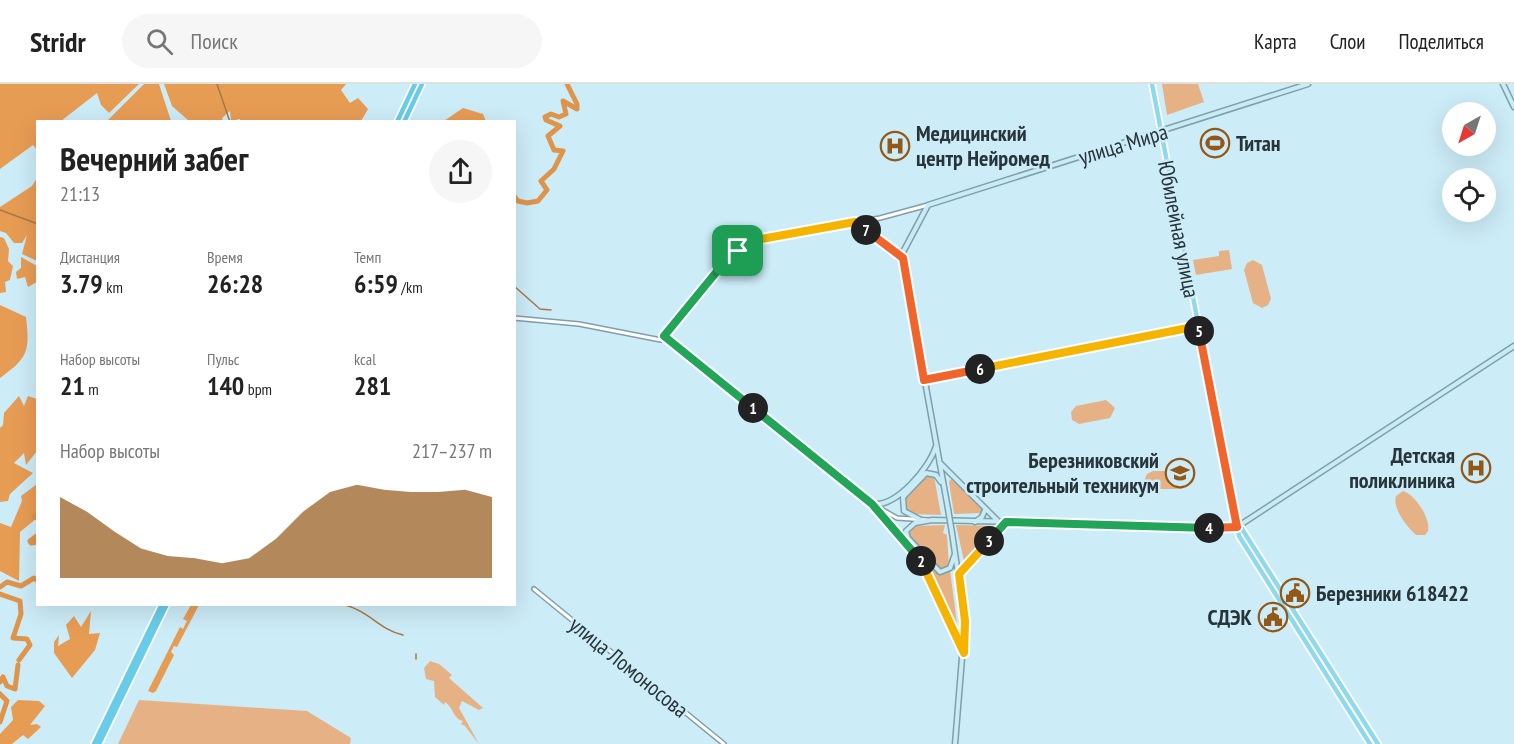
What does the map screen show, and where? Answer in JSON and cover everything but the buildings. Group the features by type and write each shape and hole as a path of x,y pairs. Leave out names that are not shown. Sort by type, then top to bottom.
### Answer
{"highway":[{"path":"399,120 416,84"},
{"path":"405,120 422,84"},
{"path":"94,744 161,606"},
{"path":"99,744 166,606"}],"main road":[{"name":"Юбилейная улица","path":"1152,84 1234,516 1244,546 1370,744"},
{"name":"улица Мира","path":"928,205 1308,84"},
{"path":"1503,84 1514,107"},
{"path":"928,205 906,242 903,258 952,533 965,621 955,744"},
{"path":"955,554 950,568 940,572 908,538 906,531 912,525 932,520 1238,526 1514,346"},
{"path":"872,504 891,501 930,463 936,445"},
{"path":"939,462 999,522"},
{"path":"921,519 904,511 902,503 906,494 926,473 931,472 938,477 944,491"},
{"path":"944,491 946,479 953,477"},
{"path":"872,504 922,563 964,653"},
{"path":"974,522 984,514 982,506"},
{"path":"959,574 1006,522"},
{"name":"Юбилейная улица","path":"1238,526 1378,744"}],"street":[{"name":"улица Мира","path":"663,338 723,264 745,246 774,236 895,215 928,205"},
{"path":"855,222 903,258"},
{"path":"516,318 579,324 663,338 872,504 897,518 932,520"},
{"path":"924,380 1198,326"},
{"name":"улица Ломоносова","path":"534,589 724,744"}],"shaded area":[{"path":"0,84 139,84 109,113 101,105 97,93 62,120 36,120 36,149 33,145 0,169"},
{"path":"144,84 159,84 171,120 108,120"},
{"path":"164,84 346,84 341,90 350,103 358,98 368,109 362,120 231,120 230,111 223,120 188,120 172,106"},
{"path":"1162,84 1198,84 1204,102 1167,115"},
{"path":"463,108 483,114 486,120 445,120"},
{"path":"36,180 36,261 22,254 27,235 22,243 14,243 6,233 0,231 0,207 32,186"},
{"path":"0,237 4,238 9,249 8,261 13,266 10,280 5,282 6,292 0,293"},
{"path":"1229,250 1232,269 1196,275 1193,260 1219,256 1219,251"},
{"path":"21,257 36,265 36,283 28,287 25,277 17,279 16,272 21,268"},
{"path":"1253,260 1262,265 1271,299 1268,305 1262,308 1253,303 1244,270 1247,263"},
{"path":"0,305 26,317 28,338 22,359 0,378"},
{"path":"19,396 24,406 28,396 36,399 36,452 26,465 24,453 14,463 33,473 10,494 8,501 0,502 0,428 3,425 4,413"},
{"path":"1106,400 1115,408 1110,418 1079,424 1072,420 1071,412 1076,406"},
{"path":"1153,471 1185,471 1190,476 1190,483 1182,489 1150,489 1144,481 1147,474"},
{"path":"926,476 934,476 941,515 913,514 906,511 904,499"},
{"path":"951,479 981,507 982,513 954,514 949,482"},
{"path":"36,485 36,519 20,532 19,581 0,571 0,523 11,527 22,501 21,496"},
{"path":"1403,491 1417,502 1425,514 1428,531 1425,535 1416,535 1398,512 1396,496"},
{"path":"945,525 943,533 947,535 949,567 941,571 907,537 907,532 914,526"},
{"path":"956,525 997,526 969,560 964,561"},
{"path":"911,544 933,568 944,572 950,570 958,631 932,577"},
{"path":"190,606 198,606 177,647 174,646 171,652 174,655 156,691 153,693 148,691 180,627 183,629 187,621 183,619"},
{"path":"91,611 89,634 100,633 95,650 72,678 54,653 54,642 59,635 58,646 70,639 66,625 74,616 81,627"},
{"path":"430,661 439,664 452,675 449,678 483,708 479,710 462,701 459,708 479,744 461,724 463,721 457,718 448,704 445,702 444,705 435,697 434,681 426,679 424,668"},
{"path":"18,700 39,701 45,706 30,725 37,724 41,727 28,739 23,735 12,744 0,744 0,734 13,720 11,707"},
{"path":"139,700 307,711 351,738 350,744 118,744"}],"waterway":[{"path":"217,84 229,120"},
{"path":"516,198 527,203 538,201 547,190 541,181 554,169 563,151 554,150 548,136 560,126 546,120 545,117 551,114 559,117 566,114 563,101 577,109 577,104 567,84"},
{"path":"0,210 36,223"},
{"path":"516,288 540,309 551,310"},
{"path":"36,514 34,517 36,518"},
{"path":"36,536 30,541 36,542"},
{"path":"0,587 7,582 21,586 34,578 36,580"},
{"path":"0,594 20,601 21,614 13,638 27,639 30,645 19,660"},
{"path":"349,606 387,629 403,635"},
{"path":"416,654 416,659"},
{"path":"0,682 3,677 7,686 15,689 18,665"},
{"path":"0,694 7,701 0,722"}],"place":[{"name":"Титан","path":"1215,143"},
{"name":"Медицинский центр Нейромед","path":"895,146"},
{"name":"Детская поликлиника","path":"1476,468"},
{"name":"Березниковский строительный техникум","path":"1180,473"},
{"name":"Березники 618422","path":"1295,593"},
{"name":"СДЭК","path":"1273,617"}],"route":[{"path":"855,222 903,258 924,380 1198,326 1237,527 1006,522 959,574 964,605 964,653 930,577 913,549 897,530 872,504 664,336 723,264 738,251 761,239 855,222"}]}
